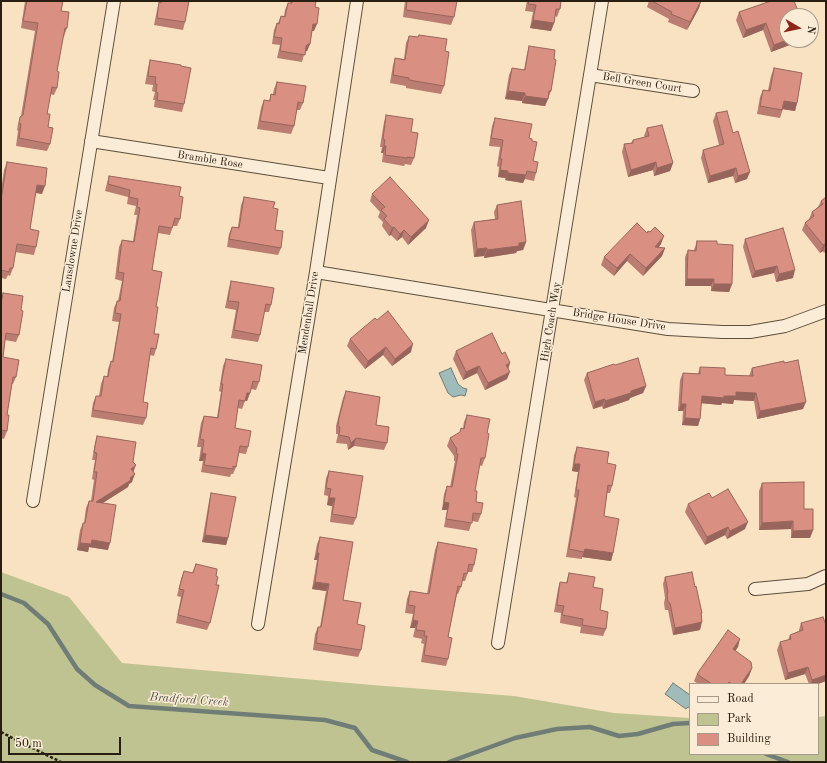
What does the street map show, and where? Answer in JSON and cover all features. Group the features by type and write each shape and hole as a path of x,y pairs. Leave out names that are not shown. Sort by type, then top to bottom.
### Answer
{"street":[{"name":"Lansdowne Drive","path":"33,501 114,1"},
{"name":"Mendenhall Drive","path":"258,624 316,272 357,1"},
{"name":"High Coach Way","path":"498,643 602,1"},
{"name":"Bell Green Court","path":"590,75 693,91"},
{"name":"Bramble Rose","path":"91,141 330,178"},
{"name":"Bridge House Drive","path":"316,272 668,328 722,332 750,332 785,326 826,311"},
{"path":"755,588 808,584 826,576"}],"path":[{"path":"1,732 61,762"}],"green space":[{"path":"1,572 69,597 122,663 514,696 614,713 689,718 689,755 819,755 819,717 826,716 826,762 1,762"}],"water":[{"path":"451,368 458,384 467,389 465,396 461,395 453,397 448,393 439,373"},
{"path":"673,683 689,694 689,708 686,709 665,694"}],"building":[{"path":"27,1 63,1 61,11 69,12 67,28 65,28 57,71 59,72 57,88 52,87 47,114 50,114 48,127 53,128 50,144 19,138 21,124 19,123 20,117 23,115 38,23 23,21"},
{"path":"162,1 189,1 185,22 157,18 159,2 161,3"},
{"path":"292,1 316,1 315,7 319,8 317,24 313,24 310,44 306,46 305,55 280,51 282,38 274,37 277,23 279,24 281,16 285,17 288,3 292,3"},
{"path":"407,1 457,1 454,17 406,10"},
{"path":"529,1 561,1 560,9 556,9 554,23 533,20 536,5 528,4"},
{"path":"652,1 701,1 690,22 671,14 672,12"},
{"path":"771,1 794,1 797,8 779,8 779,43 774,45 766,23 746,30 739,12"},
{"path":"419,35 447,39 445,51 449,52 444,86 409,80 409,78 393,75 395,58 405,60 409,36 418,37"},
{"path":"529,46 555,50 554,59 556,60 551,91 549,91 548,99 525,96 525,93 508,91 512,68 525,70"},
{"path":"150,60 191,68 184,104 157,100 157,84 155,84 156,77 148,76"},
{"path":"774,68 802,73 797,103 784,101 782,110 760,106 763,90 770,91"},
{"path":"277,82 306,86 303,103 298,102 294,126 260,121 264,100 270,101 271,94 275,95"},
{"path":"727,111 733,133 738,131 750,172 738,176 736,168 710,176 703,150 724,144 716,113"},
{"path":"386,115 413,119 411,132 418,133 414,158 385,155 386,146 384,146 385,140 383,139"},
{"path":"495,118 532,124 529,138 532,139 532,141 537,142 533,161 538,162 536,173 527,171 526,175 508,173 508,171 500,170 503,140 491,138"},
{"path":"662,125 673,163 657,168 656,162 631,170 624,144 633,143 633,140 649,136 647,128"},
{"path":"7,162 47,168 45,186 37,185 30,229 39,231 36,247 17,244 13,268 10,268 9,272 1,270 1,200"},
{"path":"109,176 181,187 179,196 183,197 180,219 175,218 172,228 159,226 152,270 162,272 156,307 158,307 154,334 159,334 156,349 151,348 143,402 148,403 146,418 93,410 96,396 101,396 104,376 108,377 111,361 113,362 121,314 115,313 117,301 120,301 124,273 118,272 122,240 134,242 140,208 137,207 138,199 129,197 130,190 108,184"},
{"path":"390,177 429,220 411,237 404,230 400,234 394,227 392,228 384,219 387,216 381,210 385,207 372,194"},
{"path":"244,197 275,202 273,208 278,209 275,230 283,231 281,248 229,239 232,227 239,228"},
{"path":"826,197 826,244 823,245 805,223 814,216 812,212 823,204 821,201"},
{"path":"521,201 526,242 519,243 519,246 487,250 487,248 477,249 474,222 498,219 497,205"},
{"path":"637,223 647,233 655,227 664,236 655,247 665,248 646,268 630,254 617,268 604,257"},
{"path":"783,228 795,270 779,274 777,266 755,271 745,239"},
{"path":"697,241 717,241 717,244 733,245 732,284 714,284 714,279 687,279 688,250 696,251"},
{"path":"231,281 274,288 271,305 266,304 260,335 234,330 239,302 228,301"},
{"path":"3,293 23,296 21,310 23,311 19,335 6,333 3,357 19,360 16,377 13,377 7,415 9,415 7,431 1,430 1,304"},
{"path":"388,311 413,344 395,359 386,347 368,361 350,339 375,318 377,320"},
{"path":"492,333 502,354 505,352 510,363 506,365 510,372 488,383 479,366 466,372 456,351"},
{"path":"638,358 646,386 631,391 631,393 605,401 605,399 595,402 587,373"},
{"path":"226,359 262,365 259,382 253,381 250,393 247,393 245,401 239,400 235,428 251,431 248,447 240,446 236,467 233,466 233,469 204,465 206,454 202,453 204,440 200,439 204,416 218,418 223,384 221,384"},
{"path":"798,360 806,402 760,411 756,393 736,392 736,396 724,396 724,398 702,396 700,419 685,418 686,404 681,404 683,373 700,374 700,367 725,368 725,375 753,376 752,368 784,361 784,363"},
{"path":"346,391 380,397 376,425 389,427 387,443 356,438 351,443 349,437 339,435 339,418"},
{"path":"467,415 490,419 485,458 481,458 475,491 477,491 476,502 483,503 481,514 473,513 472,523 446,519 449,503 444,502 447,486 452,487 458,454 456,454 457,449 450,438 460,432 461,428 464,429"},
{"path":"97,436 136,442 133,462 136,465 131,469 135,474 130,478 131,480 96,502 116,505 110,543 92,540 91,544 80,543 83,523 85,523 89,501 93,501 97,472 94,472 97,453 94,452"},
{"path":"577,447 609,452 607,463 616,465 612,486 608,485 604,516 619,519 613,553 585,549 584,552 569,549 579,490 576,490 580,464 574,464"},
{"path":"329,471 363,476 356,518 332,514 335,498 329,498 331,489 326,488"},
{"path":"804,482 804,509 813,509 813,530 793,531 793,521 762,523 762,483"},
{"path":"728,489 748,522 730,531 728,527 707,537 688,504 709,493 712,498"},
{"path":"211,493 236,497 228,538 205,535"},
{"path":"320,537 353,542 343,600 361,603 357,624 365,626 361,650 316,643 318,627 321,627 329,584 315,582 319,553 317,553"},
{"path":"438,542 477,549 474,565 469,564 467,574 464,573 461,587 458,586 448,637 452,638 448,659 424,655 427,636 424,636 425,631 416,630 418,621 413,620 415,606 408,605 410,591 429,594"},
{"path":"196,564 217,569 216,576 218,577 216,585 219,585 210,623 178,615 184,590 179,589 184,571 193,573"},
{"path":"692,572 702,613 702,622 675,628 670,603 668,602 665,577"},
{"path":"569,573 595,577 593,587 603,589 600,610 608,612 606,629 582,625 583,619 562,615 564,606 557,605 560,582 567,583"},
{"path":"823,617 826,625 826,675 812,680 808,667 788,673 780,642 791,639 790,635 803,630 801,623"},
{"path":"728,630 740,639 733,649 751,662 752,668 742,683 710,683 697,674"}],"waterway":[{"name":"Bradford Creek","path":"1,594 24,603 48,624 77,669 95,685 129,706 325,720 355,728 372,750 407,762"},
{"name":"Bradford Creek","path":"449,762 515,738 557,729 590,727 619,736 638,734 673,724 689,723"},
{"name":"Bradford Creek","path":"769,755 788,762"}]}
